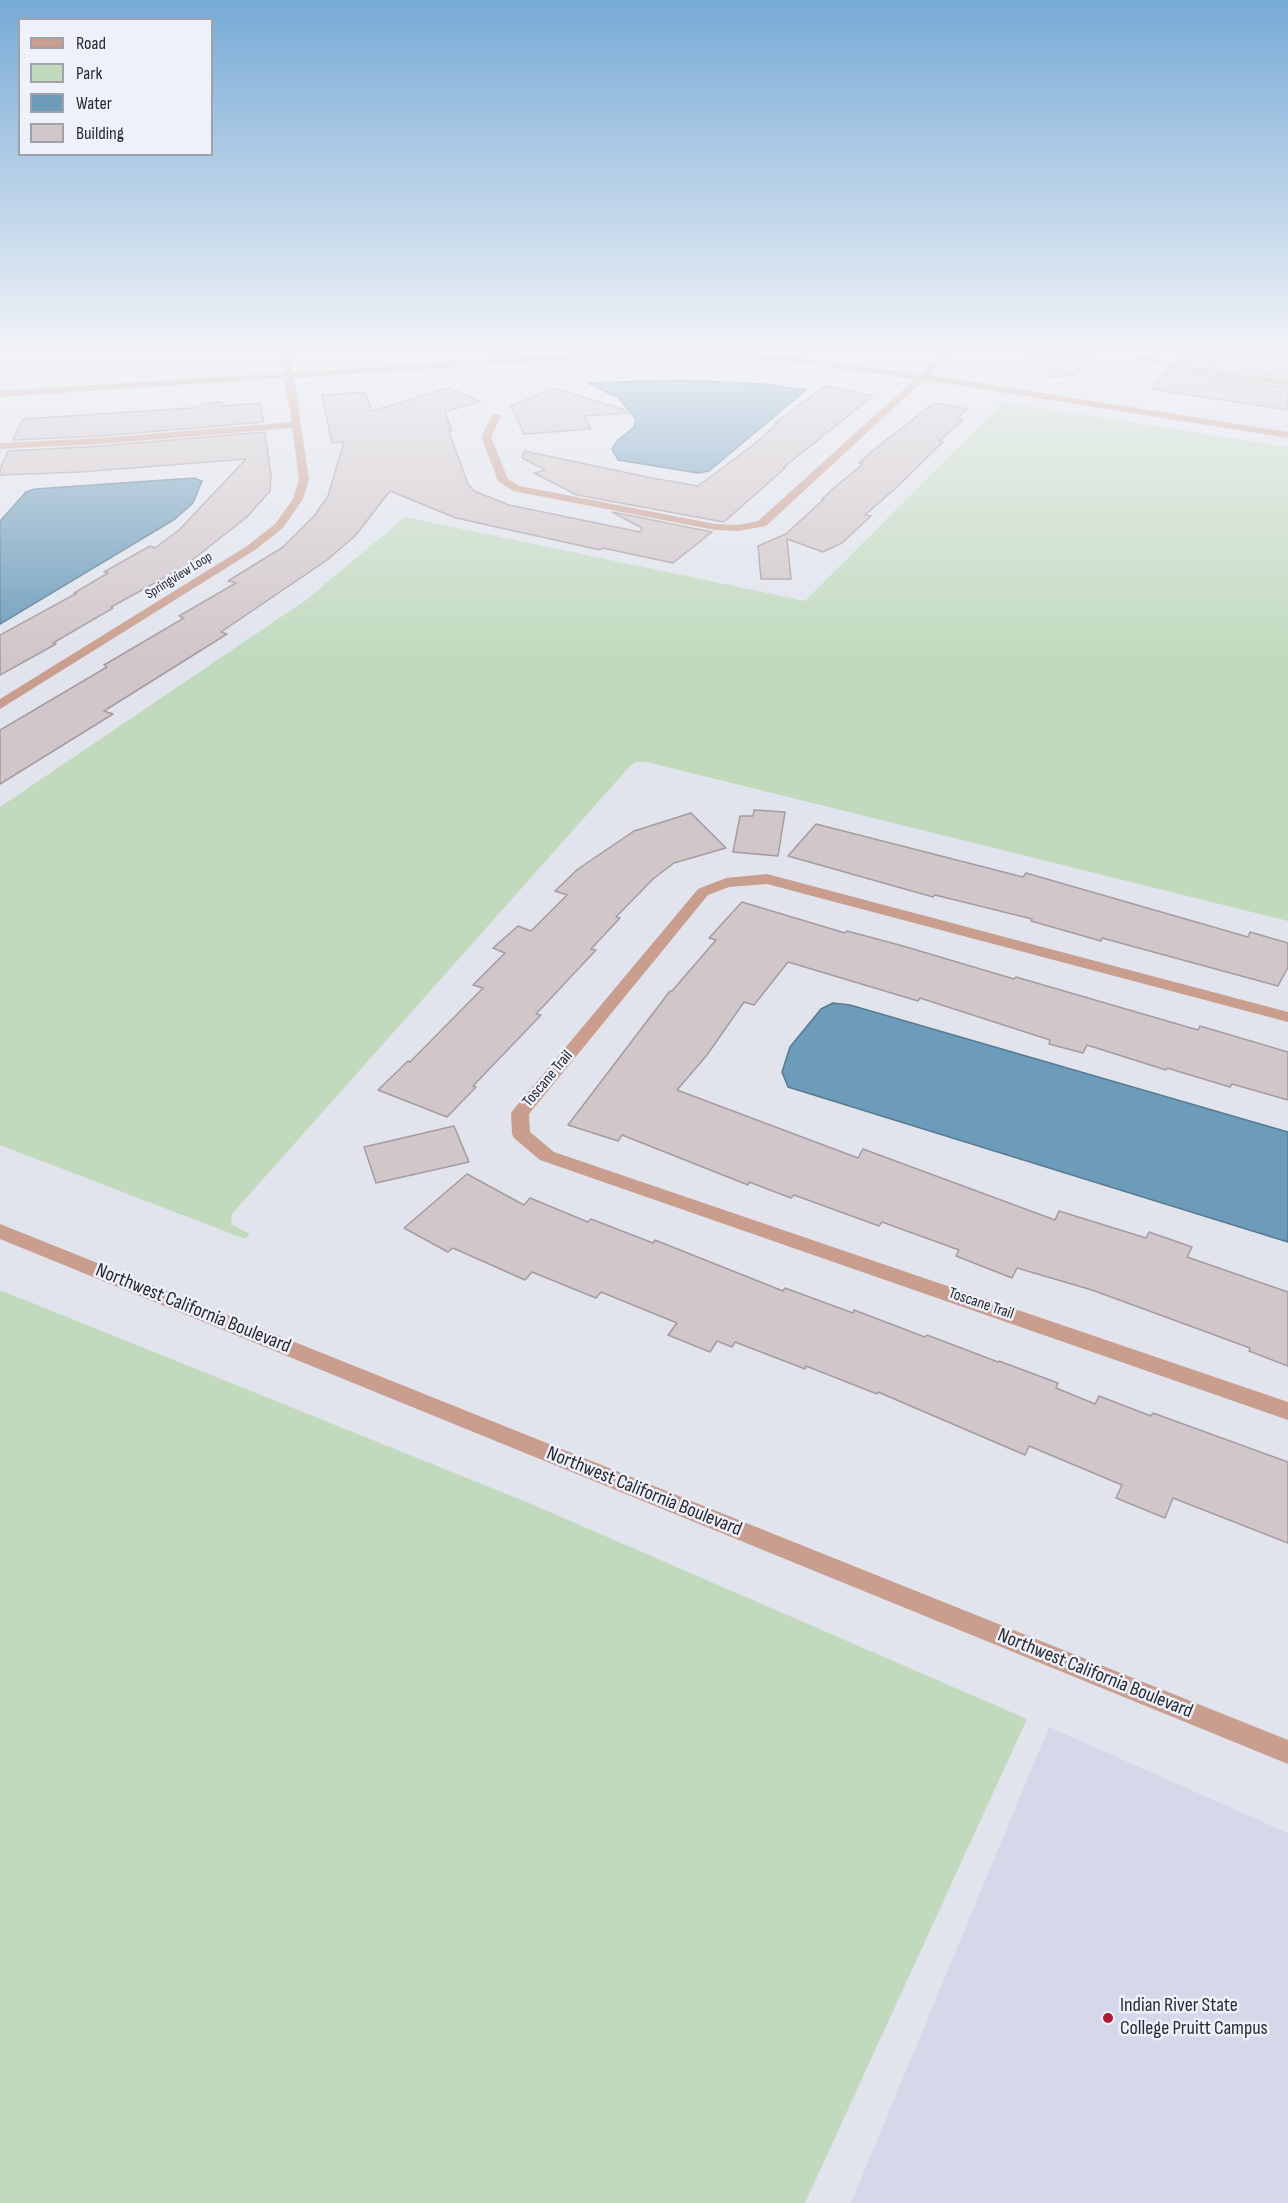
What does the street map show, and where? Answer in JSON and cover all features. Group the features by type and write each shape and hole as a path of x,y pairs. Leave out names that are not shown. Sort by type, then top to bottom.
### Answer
{"street":[{"name":"Springview Loop","path":"0,705 251,548 279,526 298,500 304,479 301,453"},
{"path":"492,453 503,481 517,489 715,527 738,528 762,524 839,453"},
{"name":"Toscane Trail","path":"1288,1017 767,879 726,883 703,892 520,1113 521,1134 548,1156 1288,1411"},
{"name":"Northwest California Boulevard","path":"0,1231 1288,1752"}],"shaded area":[{"name":"Indian River State College Pruitt Campus","path":"1049,1727 1288,1833 1288,2203 851,2203"}],"green space":[{"path":"952,453 1288,453 1288,921 647,762 636,762 232,1214 231,1224 250,1234 245,1239 0,1145 0,807 306,600 405,517 805,601"},
{"path":"0,1290 529,1503 1027,1719 805,2203 0,2203"}],"water":[{"path":"614,453 731,453 709,471 698,473 618,460"},
{"path":"194,478 202,481 193,503 175,519 0,624 0,521 26,492 35,489"},
{"path":"833,1003 850,1005 1288,1132 1288,1242 788,1087 782,1072 790,1047 821,1009"}],"building":[{"path":"7,453 268,453 271,476 270,491 247,517 182,568 111,607 113,608 53,643 56,644 0,675 0,635 77,593 74,593 108,573 104,572 150,546 155,548 179,530 246,459 81,472 0,475 0,469"},
{"path":"341,453 457,453 468,484 474,491 509,505 640,532 642,528 612,512 712,532 673,563 603,548 600,550 456,518 390,491 355,536 327,560 221,632 227,634 104,711 113,714 0,784 0,730 107,667 104,665 184,618 179,616 236,583 228,581 283,547 314,516 328,496"},
{"path":"523,453 533,453 698,486 743,453 802,453 724,522 577,495 534,473 545,470 522,458"},
{"path":"870,453 932,453 865,515 871,516 842,543 823,552 787,539 791,579 761,579 758,546 786,534 835,487 863,464 859,463"},
{"path":"754,810 785,812 778,856 733,852 740,816 753,816"},
{"path":"691,813 726,848 674,863 653,879 616,917 620,918 591,949 596,950 536,1014 541,1015 473,1086 476,1087 447,1117 378,1090 408,1061 410,1062 483,988 473,985 505,953 493,948 518,926 531,931 567,895 555,891 578,869 634,831"},
{"path":"816,824 1023,877 1026,873 1248,937 1250,932 1288,943 1288,967 1278,986 1102,938 1101,941 1031,921 1032,919 935,895 933,897 788,856"},
{"path":"742,902 845,933 847,931 903,946 1014,979 1016,977 1198,1030 1200,1026 1288,1052 1288,1100 1232,1084 1230,1087 1167,1068 1166,1070 1087,1045 1083,1053 1049,1044 1050,1040 920,998 918,1001 788,962 754,1005 744,1002 707,1055 677,1090 858,1158 863,1149 1055,1220 1059,1211 1146,1238 1149,1232 1192,1247 1187,1257 1288,1292 1288,1366 1249,1351 1250,1348 1092,1290 1017,1268 1012,1278 956,1256 959,1250 882,1222 879,1226 794,1195 791,1198 749,1182 748,1185 622,1135 618,1141 568,1125 670,991 716,940 709,938"},
{"path":"454,1126 469,1162 376,1183 364,1147"},
{"path":"467,1174 524,1205 530,1198 588,1222 591,1219 653,1243 655,1240 783,1291 785,1288 853,1313 854,1310 925,1337 927,1335 999,1361 1058,1383 1056,1388 1095,1404 1099,1396 1288,1462 1288,1543 1173,1498 1165,1518 1116,1498 1122,1485 1029,1446 1025,1455 878,1392 877,1394 806,1366 805,1369 735,1342 732,1347 717,1341 710,1352 668,1335 677,1323 601,1292 596,1298 532,1272 525,1280 453,1248 448,1252 404,1228"}],"place":[{"name":"Indian River State College Pruitt Campus","path":"1108,2018"}]}
